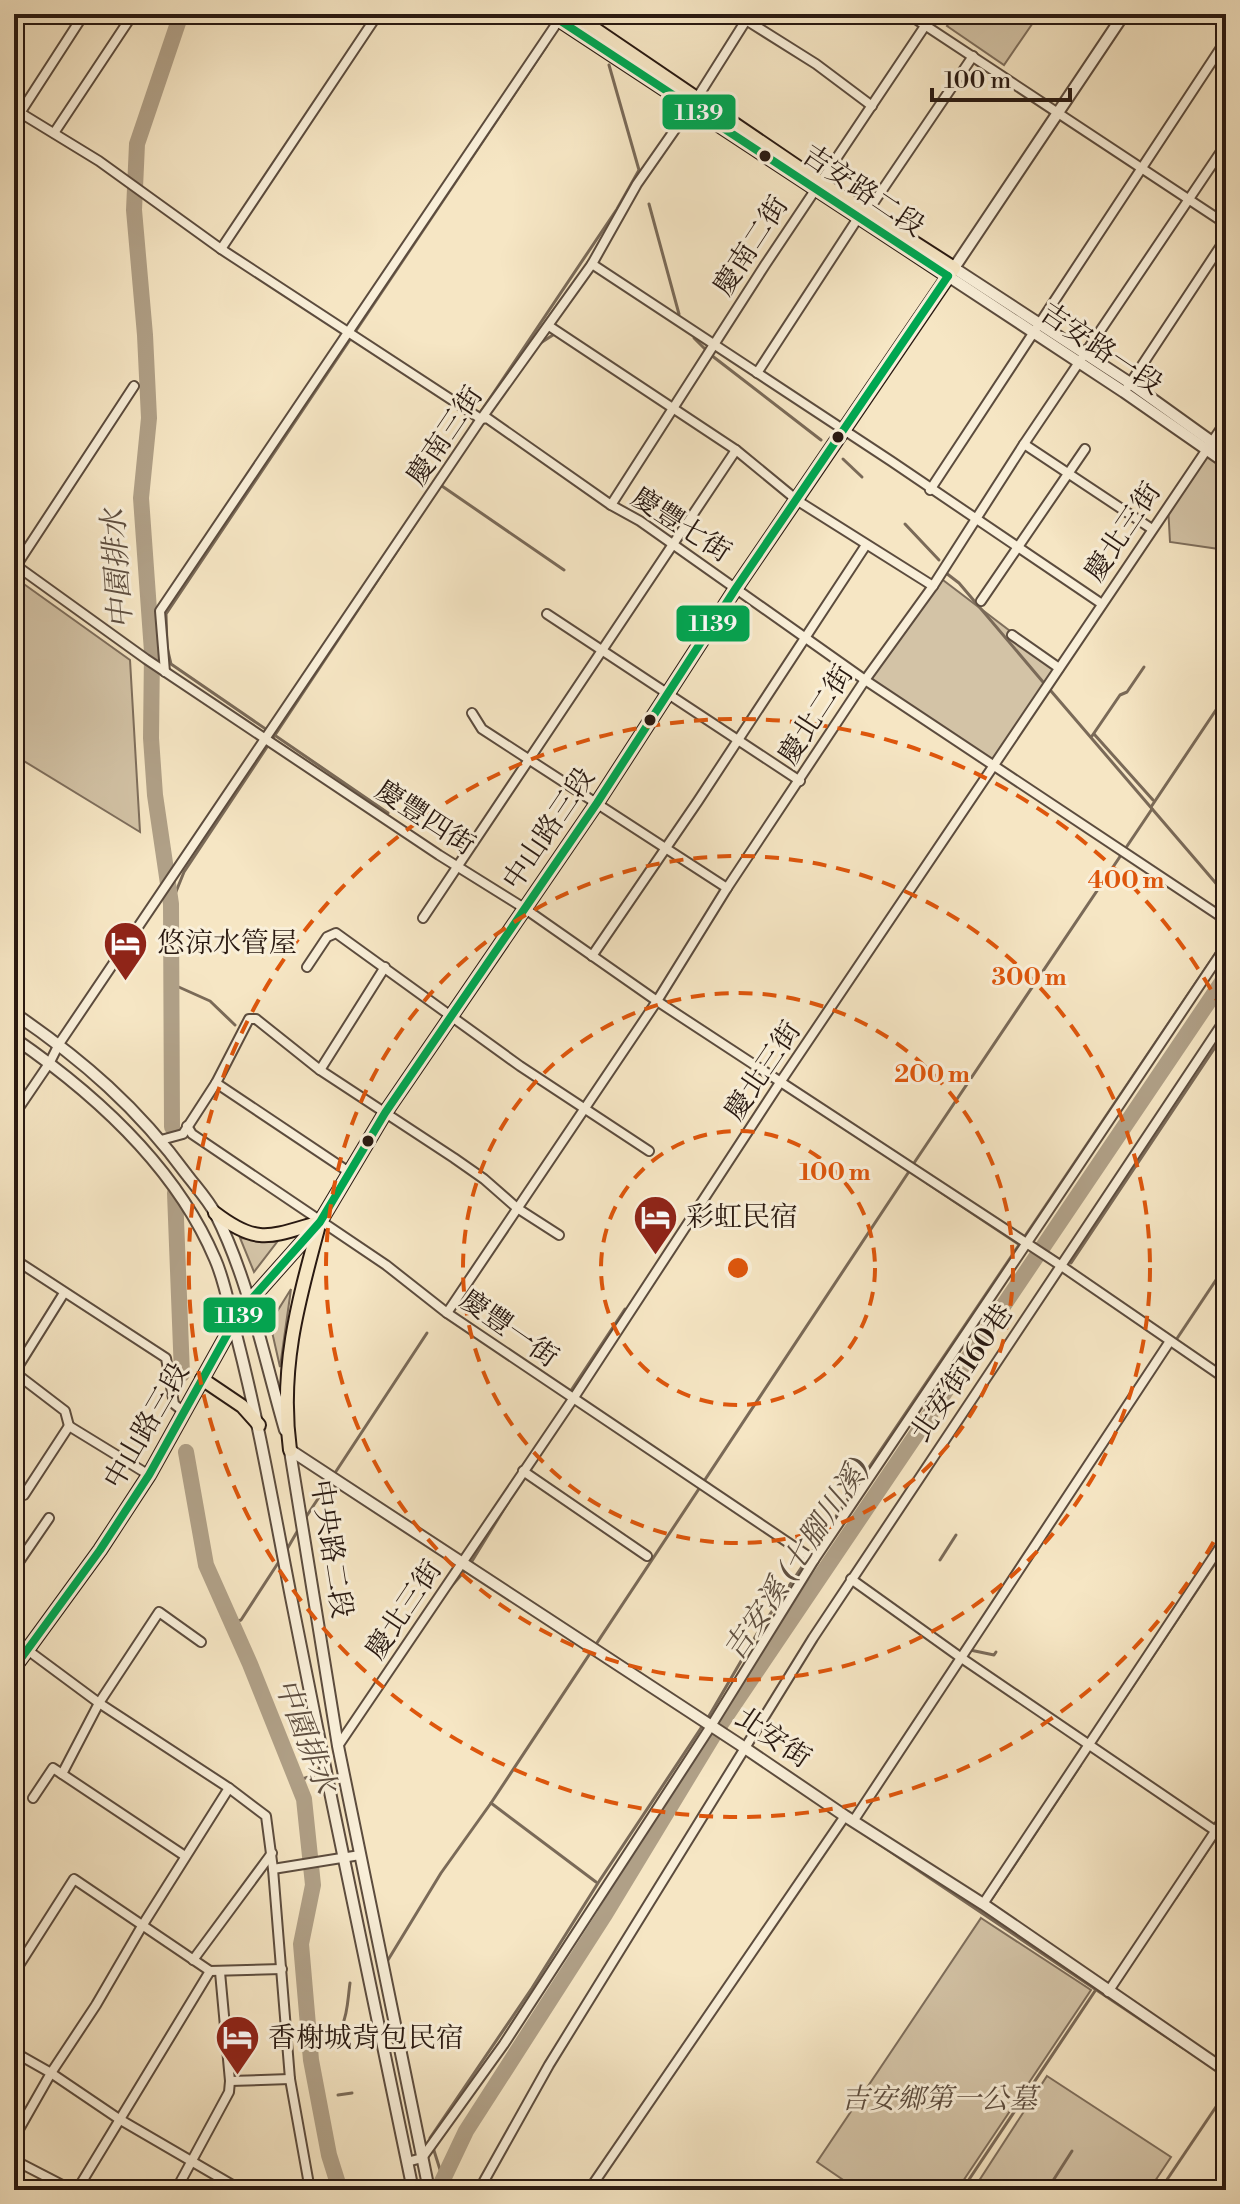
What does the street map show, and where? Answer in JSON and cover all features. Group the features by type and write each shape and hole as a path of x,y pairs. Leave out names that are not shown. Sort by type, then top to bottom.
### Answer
{"main road":[{"name":"吉安路二段","path":"573,14 694,101 951,272"},
{"name":"吉安路二段","path":"558,16 694,101"},
{"name":"中山路三段","path":"14,1668 100,1550 149,1475 233,1324 320,1222 385,1113 597,803 736,588 951,272"},
{"path":"215,1213 238,1230 256,1236 288,1234 320,1222"},
{"path":"290,1450 285,1412 287,1377 298,1302 320,1222"},
{"path":"202,1379 242,1406 259,1425"}],"street":[{"path":"17,111 84,14"},
{"path":"54,133 133,14"},
{"path":"221,249 378,14"},
{"path":"908,14 1226,224"},
{"name":"慶南二街","path":"611,505 933,14"},
{"name":"中山路三段","path":"951,272 1124,14"},
{"path":"165,672 160,611 470,153 558,16"},
{"path":"748,17 872,106"},
{"name":"慶南三街","path":"55,1053 481,419 592,264 637,184 748,17"},
{"path":"930,490 1226,40"},
{"path":"757,373 973,56"},
{"name":"慶豐七街","path":"17,111 99,161 221,249 349,333 481,419 487,418 611,505 640,521 865,680 1226,920"},
{"name":"慶北二街","path":"447,1313 585,1111 727,888 865,680 933,586 1024,444 1226,144"},
{"path":"1130,383 1226,238"},
{"path":"592,264 975,520 1020,546 1102,604"},
{"name":"吉安路一段","path":"951,272 1083,358 1130,383 1226,463"},
{"path":"549,326 736,450 798,501 933,586"},
{"path":"15,566 134,386"},
{"name":"慶北三街","path":"338,1746 1226,421"},
{"path":"1024,444 1152,529"},
{"name":"吉安路一段","path":"1209,446 1226,452"},
{"path":"981,601 1085,449"},
{"path":"423,918 736,450"},
{"path":"592,956 866,545"},
{"name":"慶豐四街","path":"15,566 165,672 524,908 657,1001 1060,1265 1226,1379"},
{"path":"547,614 800,781"},
{"path":"1012,635 1059,668"},
{"path":"472,713 482,729 727,888"},
{"path":"307,967 327,937 336,933 585,1111 649,1151"},
{"path":"407,2162 422,2158 504,2044 716,1729 814,1560 1226,946"},
{"path":"320,1070 385,967"},
{"name":"中央路二段","path":"14,1013 135,1139 184,1203 215,1259 259,1425 342,1859 413,2190"},
{"name":"北安街160巷","path":"479,2190 549,2065 743,1746 1226,1018"},
{"path":"161,1140 183,1134 216,1083 249,1019 256,1019 320,1070 484,1179 517,1208 559,1235"},
{"name":"中央路二段","path":"14,1038 55,1053 116,1091 161,1140 215,1213 239,1268 290,1450 338,1746 428,2185"},
{"path":"14,1115 55,1053"},
{"path":"216,1083 349,1172"},
{"name":"慶豐一街","path":"187,1126 192,1134 386,1265 447,1313 814,1560"},
{"path":"14,1259 166,1358 174,1404 184,1412"},
{"path":"64,1293 14,1372 65,1411 69,1426 149,1475"},
{"path":"589,2190 850,1818 1170,1341"},
{"path":"24,1495 69,1426"},
{"name":"北安街","path":"290,1450 983,1904 1226,2071"},
{"path":"523,1471 647,1556"},
{"path":"14,1569 49,1518"},
{"path":"983,1904 1226,1538"},
{"path":"851,1579 1226,1838"},
{"path":"62,1774 99,1703 159,1612 201,1642"},
{"path":"14,1640 99,1703 229,1788 266,1816 275,1869 290,2079 310,2190"},
{"path":"33,1798 53,1768 185,1856"},
{"path":"14,2138 51,2073 229,1788"},
{"path":"1108,1992 1226,1815"},
{"path":"193,1960 272,1853"},
{"path":"275,1869 360,1855"},
{"path":"14,1973 74,1879 210,1971 282,1969"},
{"path":"14,2160 75,2190 210,1971"},
{"path":"176,2190 229,2092 220,1972"},
{"path":"14,2052 119,2119 241,2190"},
{"path":"230,2081 290,2079"}],"green space":[{"path":"955,14 1039,14 1004,65 947,26"},
{"path":"1206,449 1226,464 1226,550 1170,542 1168,505"},
{"path":"939,577 1056,666 996,764 870,680"},
{"path":"21,582 130,660 140,832 14,755 14,593"},
{"path":"240,1238 277,1242 254,1272"},
{"path":"291,1289 280,1367 270,1323"},
{"name":"吉安鄉第一公墓","path":"981,1918 1091,1990 957,2190 858,2190 817,2162"},
{"path":"1047,2076 1171,2157 1149,2190 973,2190"}],"waterway":[{"name":"中園排水","path":"172,1127 171,904 155,795 151,738 152,652 141,498 149,418 134,210 137,144 181,14"},
{"path":"594,14 598,26"},
{"path":"388,813 171,664 166,614 546,47"},
{"path":"470,428 617,209 639,170 609,65"},
{"path":"649,204 679,314"},
{"path":"539,344 556,333"},
{"path":"694,338 705,349"},
{"path":"711,355 821,440"},
{"path":"843,459 862,477"},
{"path":"439,484 564,570"},
{"path":"171,904 184,872 419,518"},
{"path":"905,524 939,560"},
{"path":"946,573 959,583 1043,682"},
{"path":"1092,736 1144,667"},
{"path":"1051,691 1226,895"},
{"path":"1151,807 1226,695"},
{"path":"1094,734 1153,800"},
{"path":"914,1163 1152,809"},
{"path":"443,2179 430,2138 709,1716 758,1632 1226,938"},
{"name":"吉安溪 (七腳川溪)","path":"438,2190 466,2131 604,1916 716,1731 1226,976"},
{"path":"172,984 210,1001 235,1025"},
{"path":"1071,1263 1226,1031"},
{"path":"388,1960 441,1873 491,1803 910,1170"},
{"path":"927,1183 1020,1245"},
{"name":"中園排水","path":"175,1193 182,1374"},
{"path":"1176,1340 1226,1265"},
{"path":"570,1392 625,1309"},
{"path":"304,1520 427,1333"},
{"name":"中園排水","path":"186,1452 206,1565 304,1799 313,1885 301,1944 311,2060 329,2155 340,2190"},
{"path":"448,1590 469,1566 509,1501"},
{"path":"286,1551 298,1530"},
{"path":"940,1560 956,1535"},
{"path":"1096,1741 1226,1547"},
{"path":"232,1623 241,1620 280,1560"},
{"path":"970,1650 994,1655 996,1652"},
{"path":"297,1781 314,1775 322,1765"},
{"path":"989,1903 1080,1766"},
{"path":"491,1803 596,1882"},
{"path":"1223,1829 1226,1825"},
{"path":"864,1834 1183,2048"},
{"path":"1176,1898 1216,1838"},
{"path":"311,2060 319,2044 341,2027 350,1983"},
{"path":"962,2190 1095,1991"},
{"path":"1160,2190 1226,2092"},
{"path":"338,2095 352,2093"},
{"path":"1047,2190 1072,2151"}],"transit line":[{"name":"1139","path":"550,14 948,276"},
{"name":"1139","path":"14,1668 100,1550 149,1475 233,1324 320,1222 385,1113 597,803 736,588 948,276"}],"place":[{"name":"悠涼水管屋","path":"126,982"},
{"name":"彩虹民宿","path":"655,1256"},
{"name":"香榭城背包民宿","path":"237,2077"}]}
